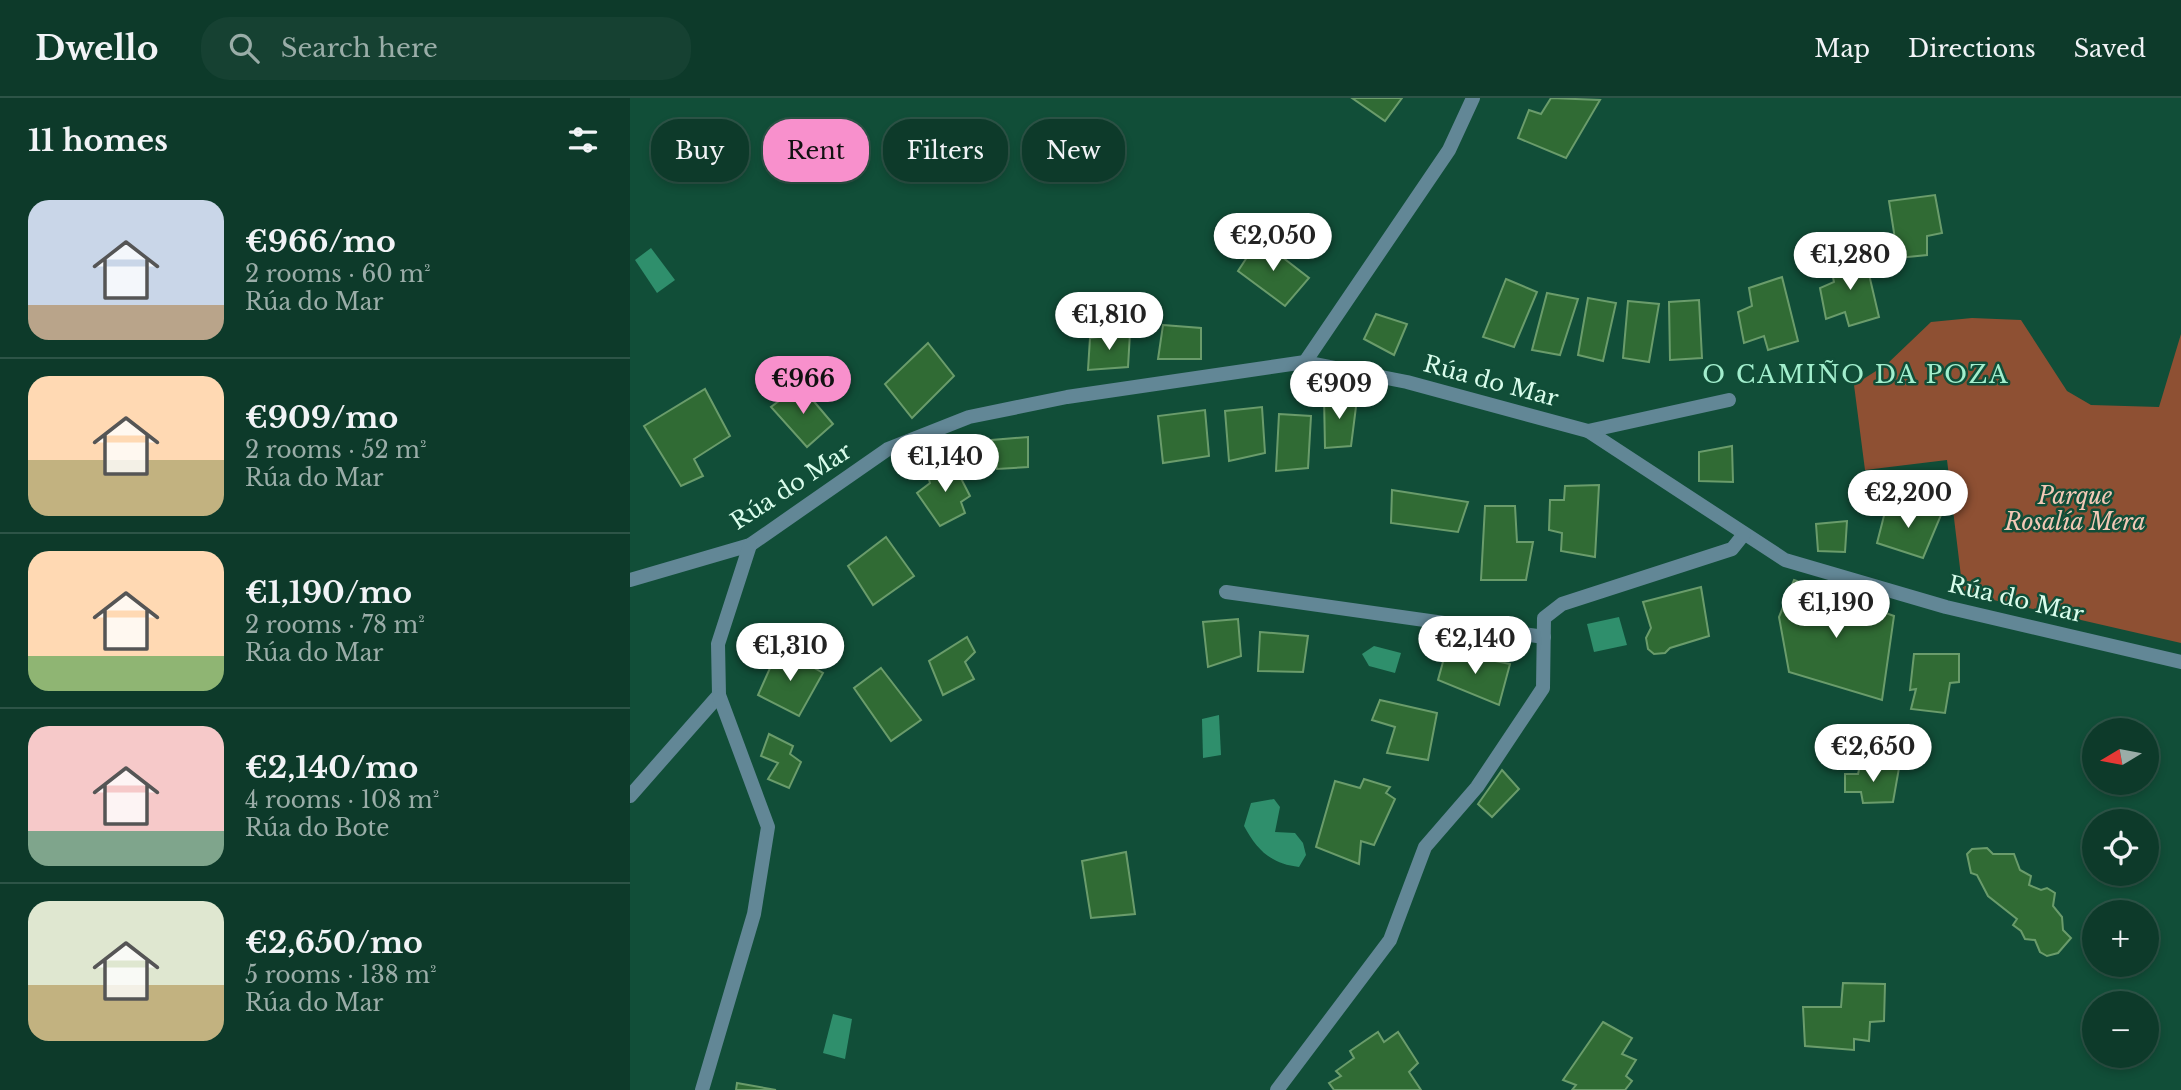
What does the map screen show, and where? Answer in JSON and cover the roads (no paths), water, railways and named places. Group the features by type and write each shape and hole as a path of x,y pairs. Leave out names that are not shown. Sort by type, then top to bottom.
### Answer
{"street":[{"path":"1305,362 1449,150 1474,98"},
{"name":"Rúa do Mar","path":"630,580 750,545 888,449 969,417 1067,397 1305,362 1407,382 1588,431 1785,560 1945,607 2181,662"},
{"name":"Rúa do Mar","path":"1588,431 1729,400"},
{"path":"1277,1090 1390,940 1425,847 1477,787 1543,688 1544,618 1562,604 1732,549 1744,534"},
{"path":"702,1090 754,914 768,827 719,695 718,644 750,545"},
{"path":"1226,592 1544,637"},
{"path":"630,796 719,695"}],"district":[{"name":"O CAMIÑO DA POZA","path":"1856,374"}],"park label":[{"name":"Parque Rosalía Mera","path":"2075,509"}]}
